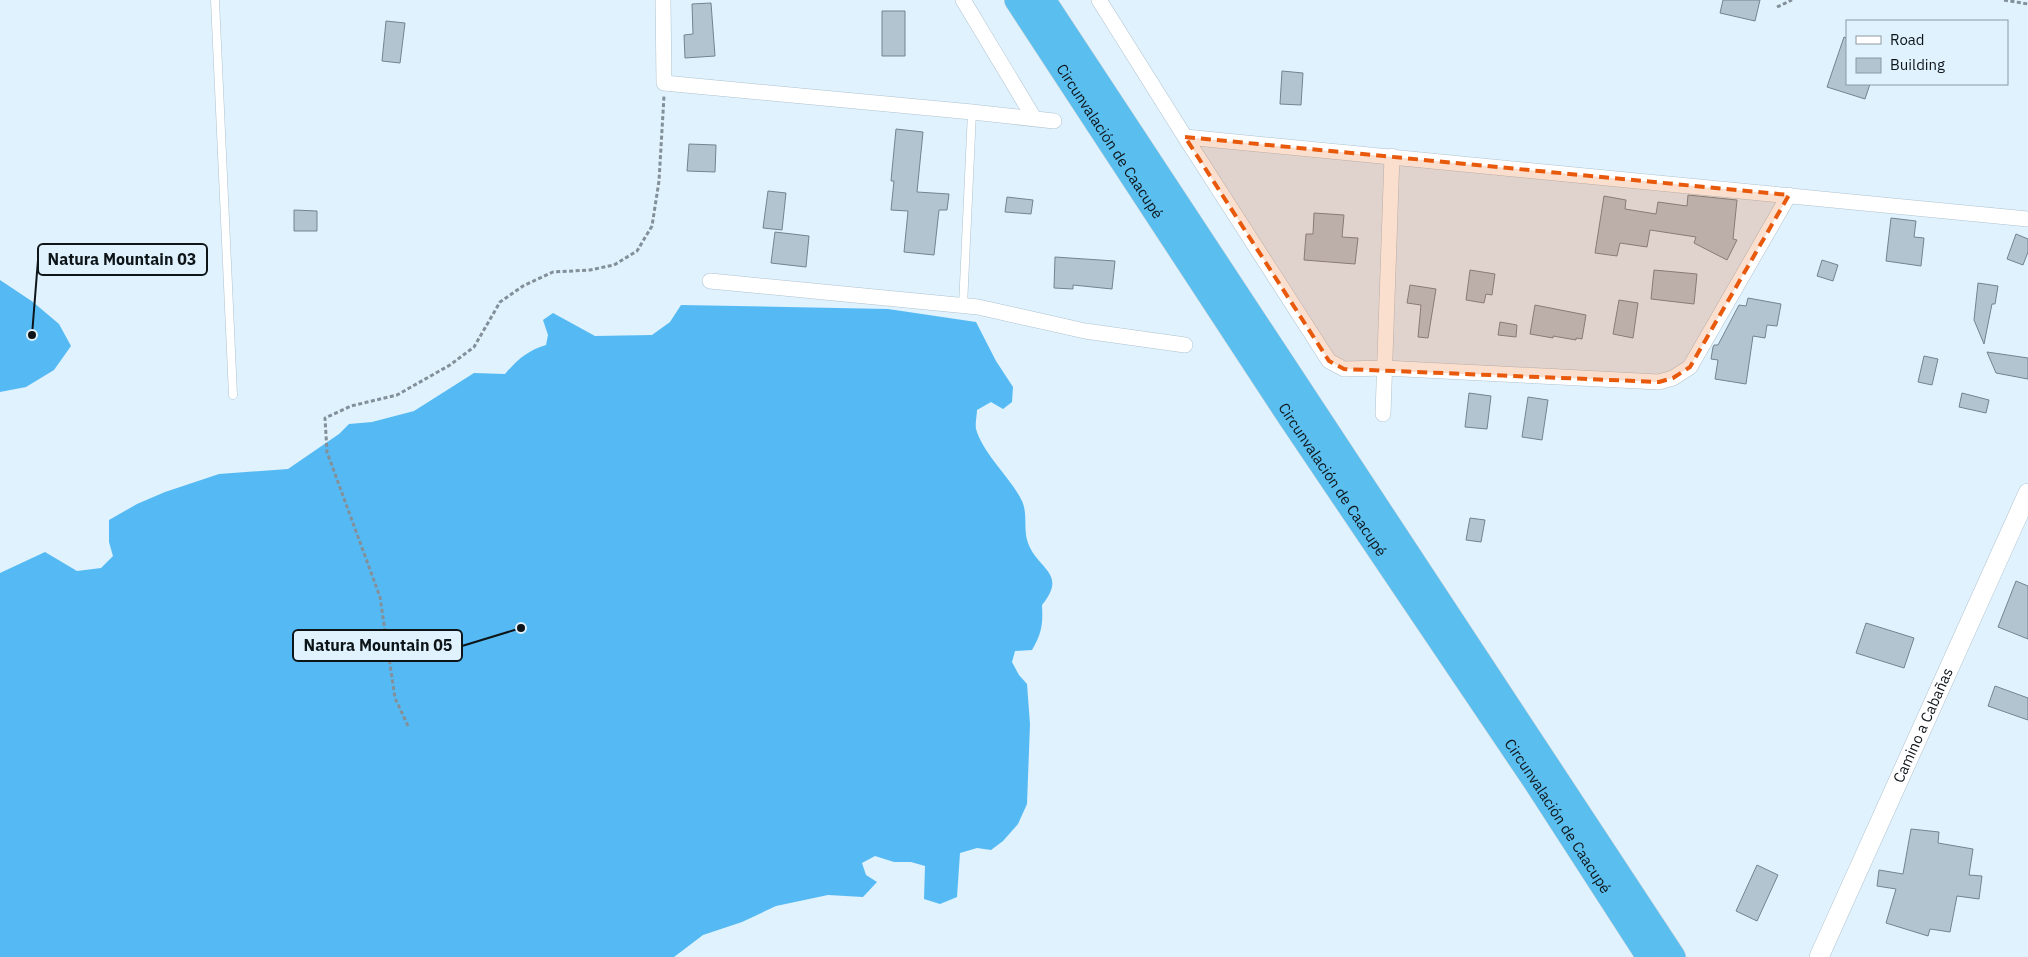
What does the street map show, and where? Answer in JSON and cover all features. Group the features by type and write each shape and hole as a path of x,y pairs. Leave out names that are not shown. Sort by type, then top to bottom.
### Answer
{"highway":[{"name":"Circunvalación de Caacupé","path":"1017,0 1290,417 1536,782 1649,957"},
{"name":"Circunvalación de Caacupé","path":"1043,0 1673,957"}],"street":[{"path":"663,0 664,83 1054,121"},
{"path":"964,0 1034,118"},
{"path":"1099,0 1329,361 1344,369 1384,368 1659,382 1673,378 1690,367 1789,194"},
{"path":"1185,137 2028,218"},
{"path":"1383,414 1392,156"},
{"path":"710,281 978,307 1084,331 1185,345"},
{"name":"Camino a Cabañas","path":"1819,957 2028,494"}],"lane":[{"path":"215,0 233,395"},
{"path":"963,306 972,112"}],"path":[{"path":"1776,7 1792,0"},
{"path":"2004,0 2028,4"},
{"path":"408,726 395,698 380,597 327,452 325,418 351,406 397,395 450,365 474,347 500,302 523,286 553,272 590,270 614,265 637,252 652,226 659,181 664,83"}],"highlighted area":[{"path":"1185,137 1789,195 1690,367 1673,378 1659,382 1344,369 1329,361"}],"shaded area":[{"path":"0,280 33,302 59,324 71,346 54,370 26,387 0,392"},
{"path":"681,305 888,309 976,322 996,361 1013,387 1012,402 1003,409 991,402 977,410 976,429 985,448 1022,501 1025,511 1028,543 1052,578 1052,586 1042,605 1041,628 1032,650 1015,651 1012,662 1019,675 1027,684 1030,724 1027,804 1018,824 1003,841 991,850 977,848 960,853 957,897 940,904 924,899 925,866 911,862 894,862 875,856 862,863 866,875 877,882 863,897 828,895 776,906 742,922 703,935 674,957 0,957 0,573 45,552 77,571 101,568 113,556 109,542 109,520 137,504 165,492 219,474 288,469 339,434 349,424 372,422 414,411 474,373 505,374 523,356 546,345 548,335 543,320 553,313 595,336 652,335 670,322"}],"building":[{"path":"1723,0 1760,0 1755,21 1720,13"},
{"path":"711,3 715,56 685,58 684,35 693,34 692,4"},
{"path":"882,11 905,11 905,56 882,56"},
{"path":"386,21 405,23 400,63 382,61"},
{"path":"1844,37 1846,38 1846,85 1870,85 1865,99 1827,87"},
{"path":"1282,71 1303,73 1301,105 1280,104"},
{"path":"896,129 923,132 917,192 949,194 947,210 939,210 934,255 904,252 908,211 891,210 894,181 891,181"},
{"path":"689,144 716,145 715,172 687,171"},
{"path":"768,191 786,193 782,230 763,228"},
{"path":"1688,195 1737,200 1733,239 1737,240 1727,260 1694,243 1696,237 1650,230 1647,247 1620,243 1617,256 1595,253 1604,196 1626,200 1625,209 1656,214 1658,202 1687,206"},
{"path":"1007,197 1033,200 1031,214 1005,212"},
{"path":"294,210 317,211 317,231 294,231"},
{"path":"1314,213 1344,215 1342,237 1358,238 1355,264 1304,260 1306,234 1313,234"},
{"path":"1891,218 1916,221 1914,237 1924,238 1921,266 1886,261"},
{"path":"775,232 809,236 806,267 771,263"},
{"path":"2016,234 2028,239 2028,252 2023,265 2007,259"},
{"path":"1055,257 1115,261 1112,289 1073,285 1073,289 1054,288"},
{"path":"1822,260 1838,265 1833,281 1817,276"},
{"path":"1470,270 1495,274 1492,295 1486,294 1484,303 1466,300"},
{"path":"1654,270 1697,274 1694,304 1651,299"},
{"path":"1978,283 1998,286 1995,304 1992,304 1984,344 1974,320"},
{"path":"1410,285 1436,289 1428,338 1418,337 1421,305 1407,303"},
{"path":"1748,298 1781,304 1777,326 1767,325 1765,338 1753,336 1746,384 1715,379 1718,360 1711,359 1713,347 1718,345 1739,305 1746,306"},
{"path":"1619,300 1638,303 1633,338 1613,334"},
{"path":"1535,305 1586,315 1582,339 1576,338 1576,340 1553,336 1553,338 1530,334"},
{"path":"1500,322 1517,325 1516,337 1498,335"},
{"path":"1987,352 2028,358 2028,379 1996,373"},
{"path":"1924,356 1938,359 1932,385 1918,382"},
{"path":"1469,393 1491,396 1487,429 1465,427"},
{"path":"1962,393 1989,400 1986,413 1959,407"},
{"path":"1528,397 1548,400 1542,440 1522,437"},
{"path":"1470,518 1485,520 1481,542 1466,540"},
{"path":"2016,581 2028,586 2028,639 1998,627"},
{"path":"1866,623 1914,638 1904,668 1856,653"},
{"path":"1995,686 2028,698 2028,720 1988,706"},
{"path":"1911,829 1939,832 1938,843 1973,849 1969,875 1982,876 1979,899 1957,896 1950,932 1930,929 1928,936 1886,923 1896,889 1877,886 1879,870 1903,874"},
{"path":"1757,865 1778,875 1757,921 1736,911"}],"place":[{"name":"Natura Mountain 03","path":"32,335"},
{"name":"Natura Mountain 05","path":"521,628"}]}
